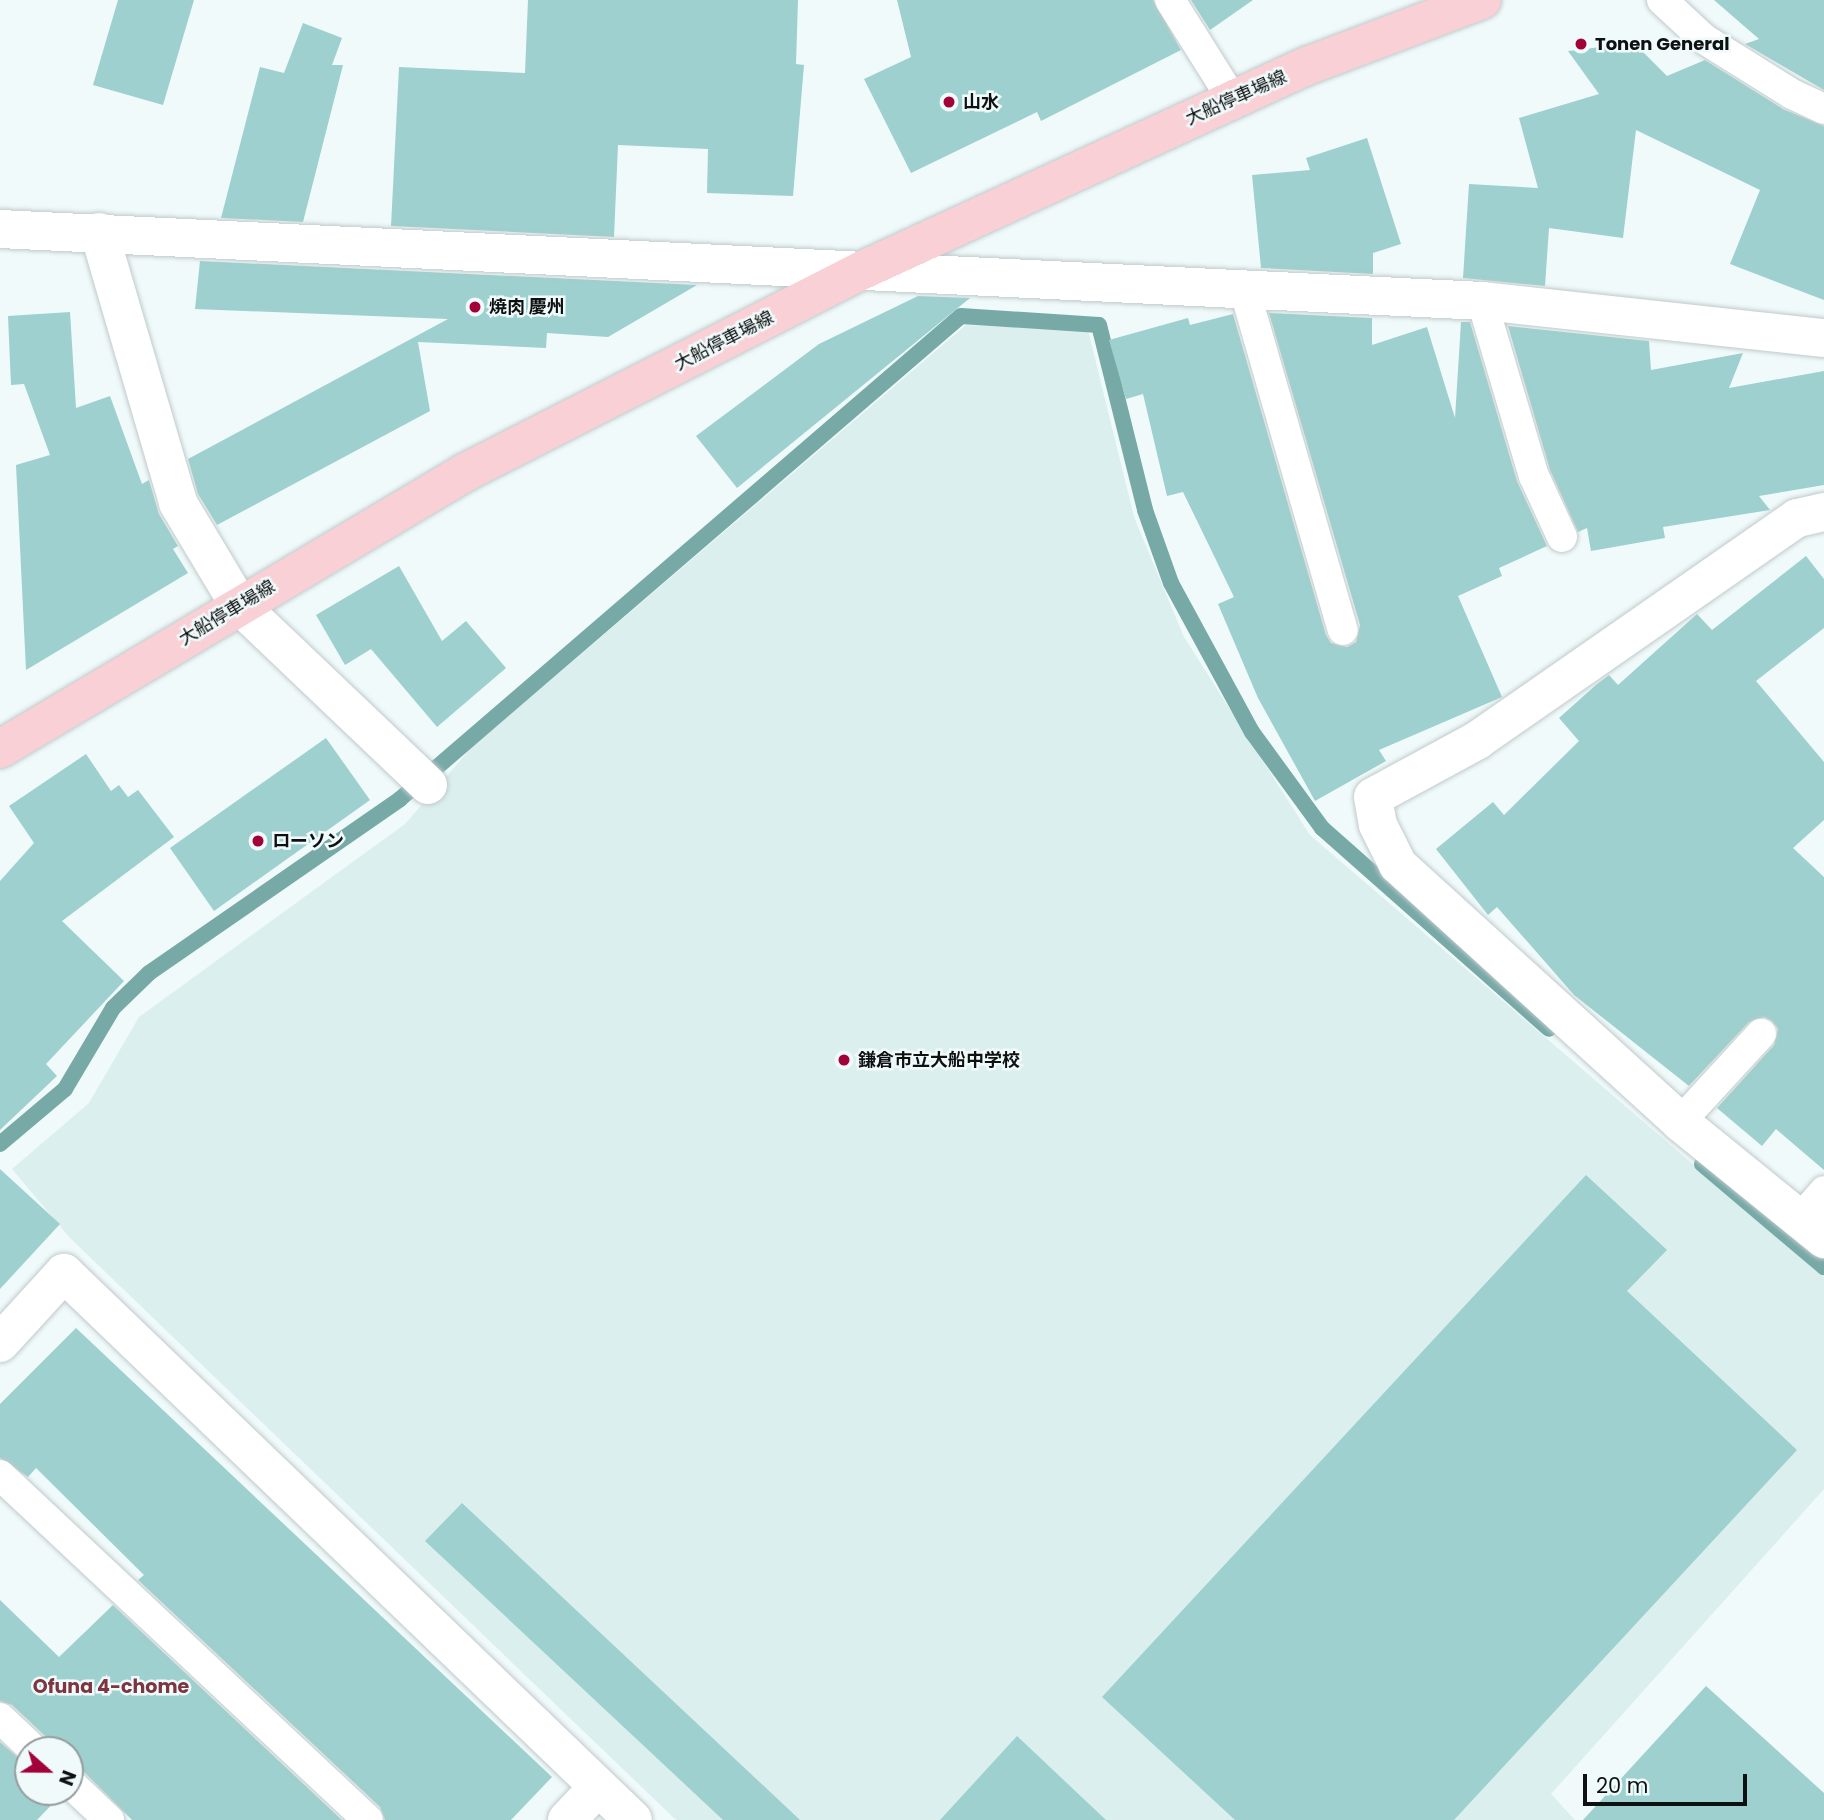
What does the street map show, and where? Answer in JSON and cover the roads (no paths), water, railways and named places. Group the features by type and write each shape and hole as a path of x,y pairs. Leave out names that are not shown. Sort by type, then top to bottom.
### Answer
{"main road":[{"name":"大船停車場線","path":"0,749 466,472 863,270 1232,99 1482,0"}],"street":[{"path":"0,229 1482,301 1824,338"},
{"path":"99,232 178,502 239,605 428,785"},
{"path":"1816,1216 1680,1122 1398,865 1378,825 1373,797 1478,740 1797,518 1824,512"},
{"path":"0,1343 64,1273 633,1820"},
{"path":"567,1820 598,1787"}],"lane":[{"path":"1170,0 1232,99"},
{"path":"1662,0 1704,39 1792,94 1824,109"},
{"path":"1244,288 1343,630"},
{"path":"1482,301 1534,476 1562,537"},
{"path":"1680,1122 1761,1034"},
{"path":"0,1475 368,1820"},
{"path":"0,1718 19,1736"},
{"path":"84,1796 109,1820"}],"waterway":[{"path":"0,1144 65,1089 113,1008 149,973 400,799 961,316 1099,325 1145,510 1171,583 1252,732 1322,828 1549,1029"},
{"path":"1702,1164 1824,1267"}],"place":[{"name":"Tonen General","path":"1581,44"},
{"name":"山水","path":"949,102"},
{"name":"焼肉 慶州","path":"475,307"},
{"name":"ローソン","path":"258,841"},
{"name":"鎌倉市立大船中学校","path":"844,1060"}],"district":[{"name":"Ofuna 4-chome","path":"111,1687"}]}
